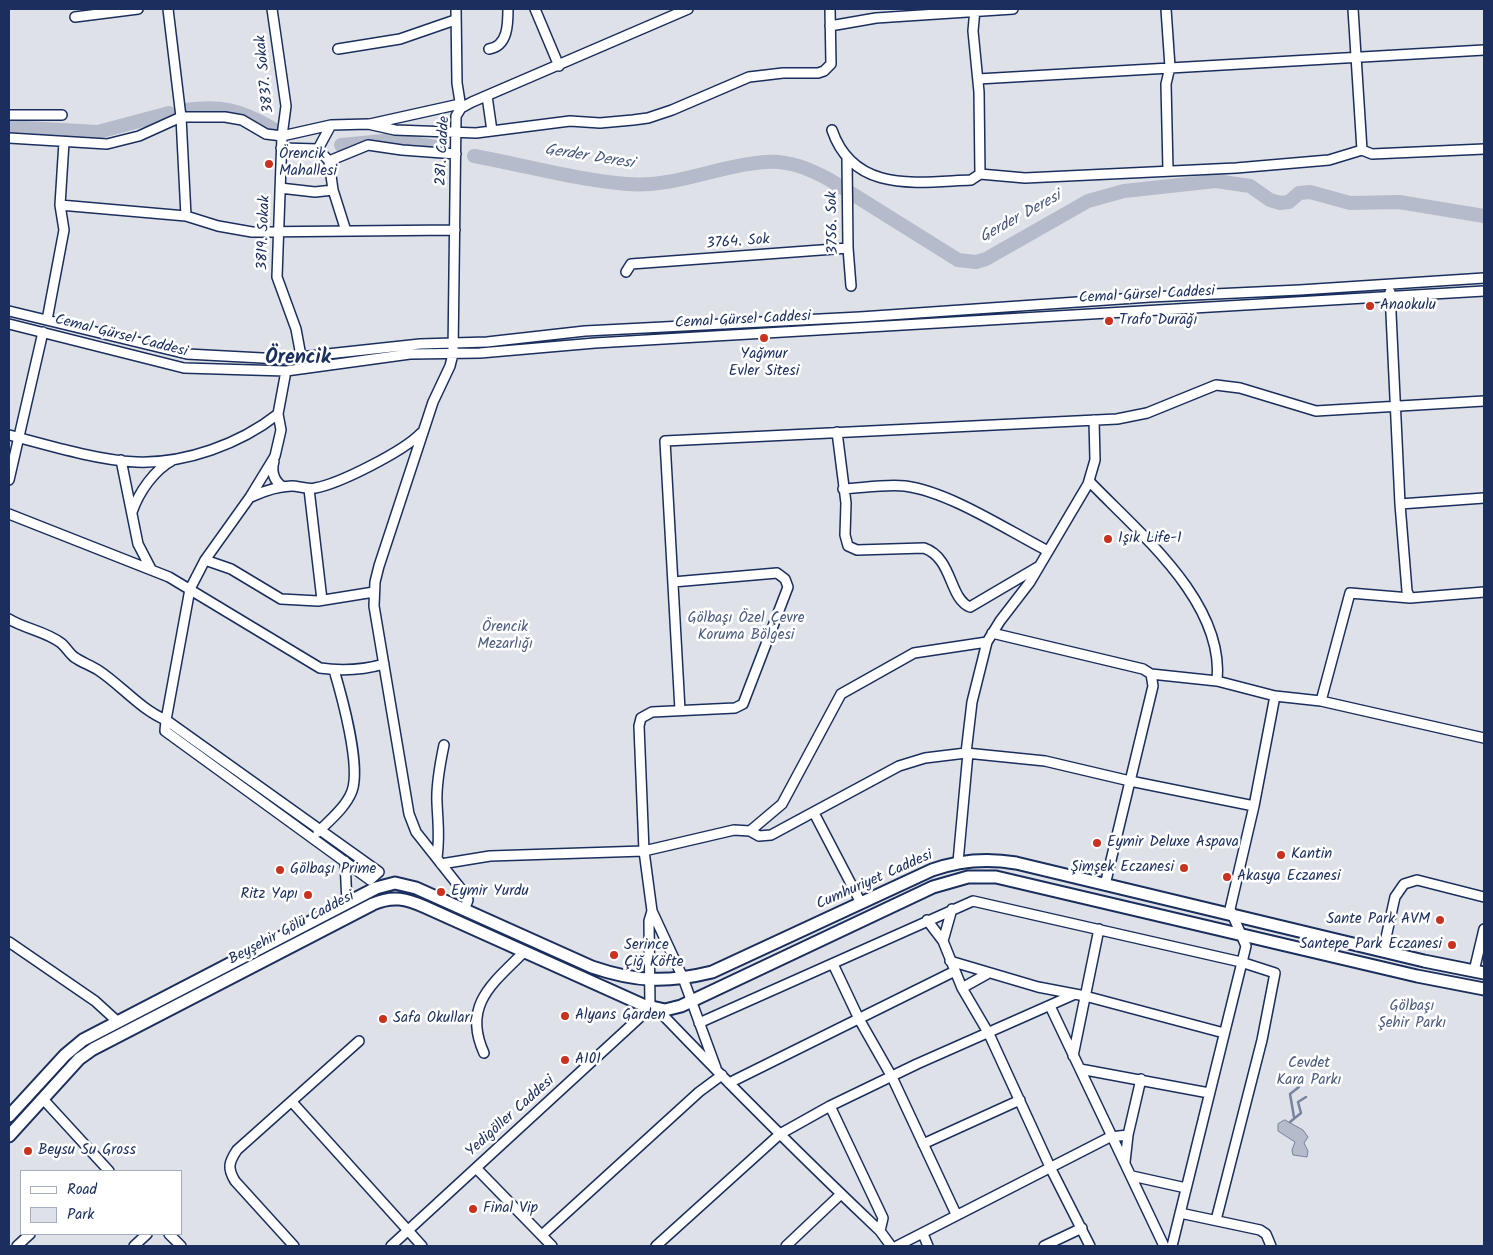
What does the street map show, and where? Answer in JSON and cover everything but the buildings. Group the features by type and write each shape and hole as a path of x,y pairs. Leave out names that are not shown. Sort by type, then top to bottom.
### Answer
{"main road":[{"name":"Cumhuriyet Caddesi","path":"387,884 406,885 592,967 637,979 683,978 712,972 932,870 958,862 1002,860 1383,951 1479,972"},
{"name":"Cumhuriyet Caddesi","path":"691,1002 933,887 968,877 996,877 1409,974 1484,989"},
{"path":"9,1116 65,1055 87,1038 387,884 390,898 408,900 654,1009 671,1009 691,1002"},
{"name":"Beyşehir Gölü Caddesi","path":"9,1136 79,1059 93,1049 358,912 390,898"},
{"path":"443,915 449,903"},
{"path":"473,929 478,917"},
{"path":"118,1022 125,1033"},
{"path":"87,1038 93,1049"}],"street":[{"path":"75,17 138,9"},
{"path":"168,9 181,117 186,216"},
{"name":"3837. Sokak","path":"272,9 286,106 282,136"},
{"path":"9,138 96,145 120,142 181,117 225,117 242,120 266,134 282,136 332,125 368,124 460,106 456,9"},
{"path":"489,49 497,47 506,34 508,9"},
{"path":"535,9 559,66"},
{"name":"281. Cadde","path":"453,354 456,116 460,106 559,66 688,9"},
{"path":"368,124 395,130 476,133 553,122 600,123 648,118 749,77 824,71 831,64 830,9"},
{"path":"830,26 867,19 975,9 1013,9"},
{"path":"975,9 973,31 978,79 980,174"},
{"path":"1166,9 1170,67 1166,84 1168,170"},
{"path":"1353,9 1362,150"},
{"path":"338,49 400,39 455,20"},
{"path":"978,79 1484,50"},
{"path":"487,96 492,131"},
{"path":"9,115 62,115"},
{"path":"318,149 332,125"},
{"path":"832,130 837,144 847,159 865,172 893,182 971,180 980,174 1025,178 1306,163 1329,160 1362,150 1372,154 1484,149"},
{"name":"3819. Sokak","path":"282,136 277,232 279,286 296,328 301,356"},
{"path":"47,320 64,230 60,205 64,142"},
{"path":"329,161 368,145 402,150 456,154"},
{"path":"281,148 318,149 329,161 333,190 346,231"},
{"name":"3756. Sok","path":"847,159 848,248 851,286"},
{"path":"280,188 315,192 333,190"},
{"path":"60,205 186,216 218,226 252,232 455,230"},
{"name":"3764. Sok","path":"628,268 848,248"},
{"name":"Cemal Gürsel Caddesi","path":"9,311 187,354 281,359 420,344 487,342 594,330 860,317 1150,297 1484,278"},
{"path":"1389,284 1397,406 1400,504 1407,591 1410,598"},
{"name":"Cemal Gürsel Caddesi","path":"9,324 184,368 286,371 410,354 453,354 605,342 1484,291"},
{"path":"9,480 43,332"},
{"path":"453,354 424,431 380,566 374,592 374,606 409,814 416,832 465,894 468,900 464,910"},
{"path":"283,487 277,483 273,476 281,430 278,414 286,371"},
{"path":"680,710 665,441 1116,419 1147,413 1216,385 1240,388 1316,411 1484,401"},
{"path":"132,512 143,490 164,465 175,459 234,440 278,414"},
{"path":"958,862 972,702 990,637 1038,567 1089,481 1095,460 1094,420"},
{"path":"250,497 283,487 309,489 328,484 390,456 412,443 424,431"},
{"path":"837,432 843,489 845,535 848,546 857,550 924,548 933,551 941,560 966,606 974,606 1038,567"},
{"path":"9,436 121,460 143,462 175,459"},
{"path":"9,618 20,625 47,634 62,644 74,657 99,670 120,690 157,716 166,720 379,872 370,880 165,731 166,720 190,589 205,560 250,497 275,456"},
{"path":"121,460 138,544 145,561 152,571"},
{"path":"1089,481 1175,571 1195,598 1215,639 1218,667 1217,681"},
{"path":"843,489 896,486 925,491 960,505 1048,551"},
{"path":"309,489 322,600"},
{"path":"1400,504 1484,498"},
{"path":"9,514 152,571 190,589 320,668 334,670 370,668 384,664"},
{"path":"205,560 231,569 280,599 295,601 322,600 374,592"},
{"path":"673,582 778,573 785,579 788,587 743,704 736,708 652,712 644,715 640,722 638,733 644,851 652,911 683,978 719,1071"},
{"path":"1321,701 1350,593 1410,598 1484,592"},
{"path":"750,831 782,804 841,694 914,653 990,637 1142,669 1152,674 1217,681 1275,696 1321,701 1484,738"},
{"path":"312,838 344,804 352,792 355,779 347,725 334,670"},
{"path":"1105,885 1153,686 1152,674"},
{"path":"1172,1246 1246,946 1230,909 1254,806 1275,696"},
{"path":"439,861 438,773 444,745"},
{"path":"439,861 490,856 644,851 734,830 750,831 759,836 771,835 814,813 843,794 899,766 926,758 967,753 1045,761 1130,781 1254,806"},
{"path":"814,813 861,903"},
{"path":"345,861 347,903"},
{"path":"375,876 387,884"},
{"path":"1383,951 1395,896 1404,884 1417,880 1484,897"},
{"path":"699,1023 968,902 982,901 1241,962 1274,973 1262,1040 1216,1220"},
{"path":"943,941 952,909"},
{"path":"652,911 649,921 654,1009 880,1231 892,1246"},
{"path":"927,920 943,941 962,988 989,1034 1051,1169 1090,1246"},
{"path":"1479,972 1484,929"},
{"path":"1073,1056 1099,930"},
{"path":"9,942 95,1001 118,1022"},
{"path":"484,1053 479,1041 477,1018 482,997 524,952"},
{"path":"950,961 987,974 1073,995 1085,996 1224,1033"},
{"path":"833,964 859,1020 892,1076 956,1214"},
{"path":"729,1083 955,971"},
{"path":"962,988 987,974"},
{"path":"656,1246 780,1134 830,1106 892,1076 1073,995"},
{"path":"1050,1006 1110,1137 1132,1176 1164,1246"},
{"name":"Yedigöller Caddesi","path":"391,1246 654,1009"},
{"path":"294,1246 236,1180 229,1168 230,1162 237,1150 359,1041"},
{"path":"1080,1069 1209,1093"},
{"path":"542,1235 719,1071"},
{"path":"1125,1162 1128,1134 1141,1079"},
{"path":"43,1099 108,1170"},
{"path":"923,1144 1020,1100"},
{"path":"292,1102 422,1246"},
{"path":"830,1106 883,1218 880,1231"},
{"path":"897,1246 923,1234 956,1214 1051,1169 1110,1137 1128,1134"},
{"path":"95,1170 102,1164"},
{"path":"476,1168 552,1246"},
{"path":"1132,1176 1186,1188"},
{"path":"786,1246 841,1194"},
{"path":"1180,1213 1260,1230 1266,1234 1271,1246"},
{"path":"1044,1246 1082,1228"},
{"path":"923,1234 928,1246"},
{"path":"17,1246 29,1235"},
{"path":"134,1246 146,1235"},
{"path":"170,1235 181,1246"}],"green space":[{"name":"Gölbaşı Özel Çevre Koruma Bölgesi","path":"9,9 1484,9 1484,1246 9,1246"}],"water":[{"path":"1285,1120 1303,1130 1308,1137 1304,1143 1308,1151 1307,1157 1293,1155 1292,1150 1295,1142 1278,1131 1278,1124"}],"waterway":[{"name":"Gerder Deresi","path":"185,110 209,108 230,110 272,128"},
{"name":"Gerder Deresi","path":"9,127 98,132 169,113"},
{"name":"Gerder Deresi","path":"341,145 394,140 436,147"},
{"name":"Gerder Deresi","path":"474,156 570,176 627,184 662,183 748,164 782,162 807,169 830,180 958,260 976,262 986,259 1088,201 1124,191 1216,181 1250,186 1270,200 1280,203 1289,202 1299,193 1310,192 1350,203 1399,202 1484,216"},
{"path":"1294,1117 1290,1094 1299,1087"},
{"path":"1290,1122 1301,1113 1298,1102 1306,1097"}],"place":[{"name":"Örencik Mahallesi","path":"269,164"},
{"name":"Anaokulu","path":"1370,306"},
{"name":"Trafo Durağı","path":"1109,321"},
{"name":"Yağmur Evler Sitesi","path":"764,338"},
{"name":"Işık Life-1","path":"1108,539"},
{"name":"Eymir Deluxe Aspava","path":"1097,843"},
{"name":"Kantin","path":"1281,855"},
{"name":"Şimşek Eczanesi","path":"1184,868"},
{"name":"Gölbaşı Prime","path":"280,870"},
{"name":"Akasya Eczanesi","path":"1227,877"},
{"name":"Eymir Yurdu","path":"441,892"},
{"name":"Ritz Yapı","path":"308,895"},
{"name":"Sante Park AVM","path":"1440,920"},
{"name":"Santepe Park Eczanesi","path":"1452,945"},
{"name":"Serince Çiğ Köfte","path":"614,955"},
{"name":"Alyans Garden","path":"565,1016"},
{"name":"Safa Okulları","path":"383,1019"},
{"name":"A101","path":"565,1060"},
{"name":"Beysu Su Gross","path":"28,1151"},
{"name":"Final Vip","path":"473,1209"}],"district":[{"name":"Örencik","path":"298,360"}],"park label":[{"name":"Örencik Mezarlığı","path":"505,636"},
{"name":"Gölbaşı Şehir Parkı","path":"1412,1016"},
{"name":"Cevdet Kara Parkı","path":"1309,1072"}]}
